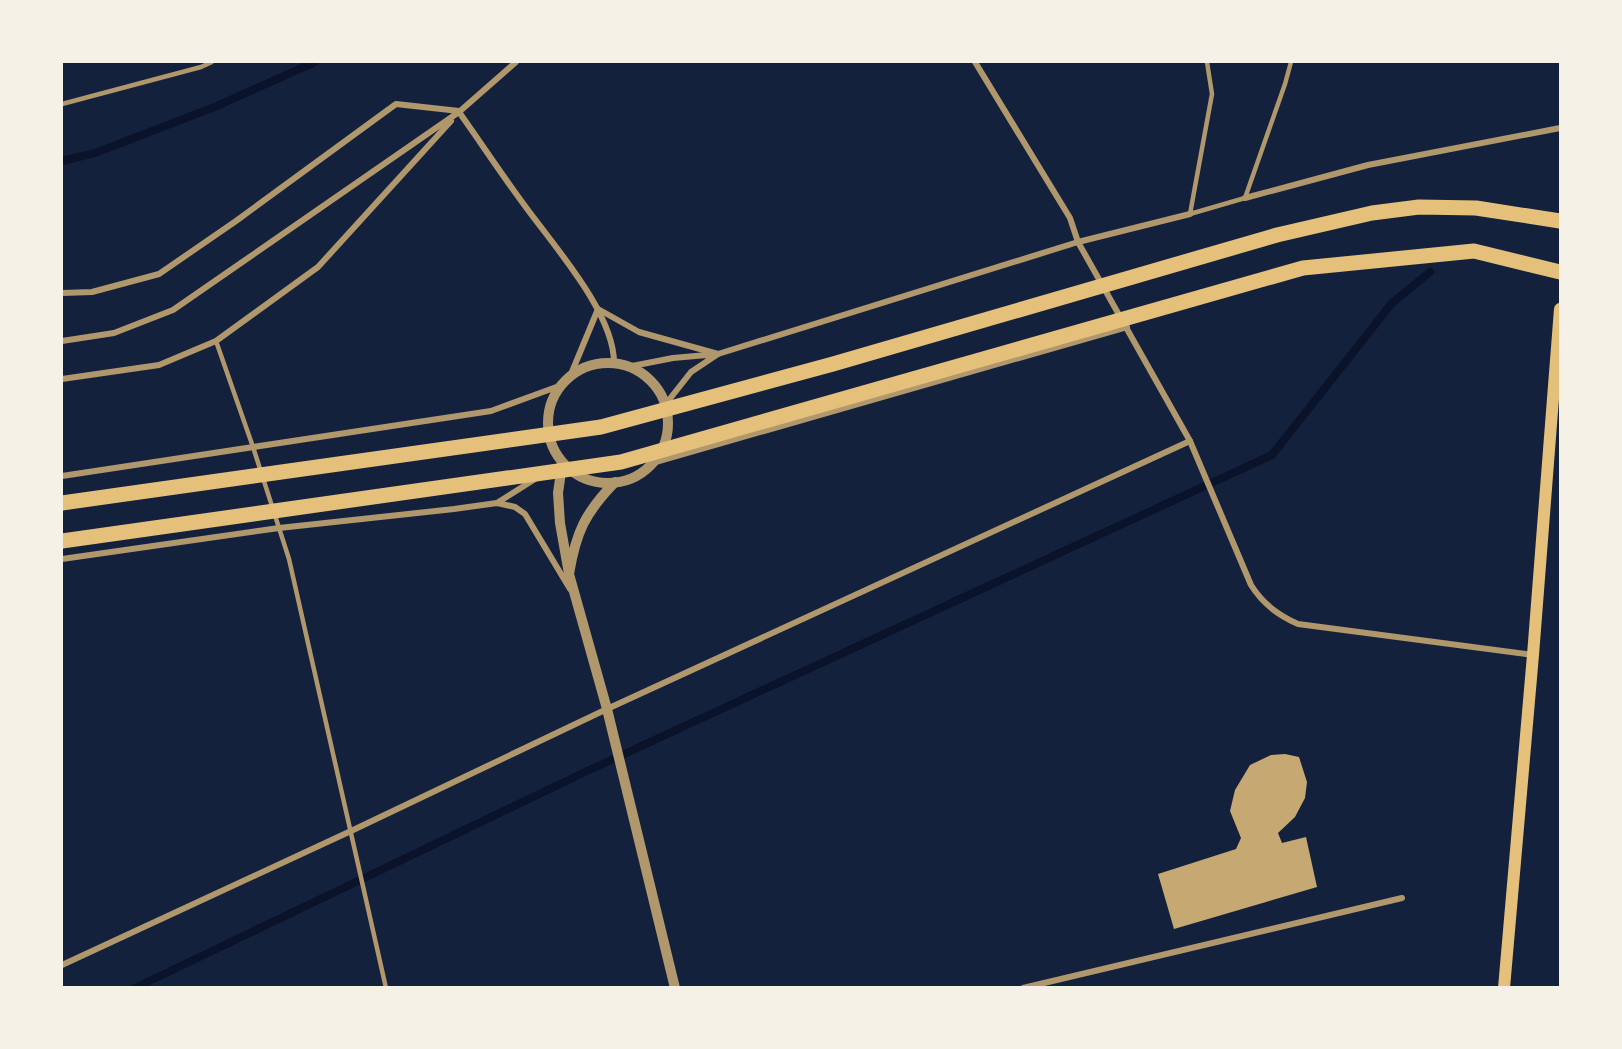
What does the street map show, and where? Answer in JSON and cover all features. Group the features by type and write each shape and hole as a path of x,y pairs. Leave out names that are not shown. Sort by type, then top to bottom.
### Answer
{"main road":[{"path":"62,502 601,427 833,364 1277,235 1372,213 1419,207 1476,208 1560,221"},
{"path":"62,541 621,462 1303,268 1474,250 1560,272"},
{"path":"1504,987 1560,309"}],"street":[{"path":"62,379 159,365 216,341 318,267 459,112 516,62"},
{"path":"975,62 1070,218 1078,242 1191,444 1251,585 1259,598 1278,615 1298,624 1533,655"},
{"path":"62,293 92,292 159,274 236,221 396,104 459,112 598,309 614,349 614,364"},
{"path":"62,341 114,333 173,310 459,112"},
{"path":"1245,198 1368,165 1560,128"},
{"path":"627,367 673,358 718,354 1078,242 1190,214"},
{"path":"598,309 639,332 718,354"},
{"path":"62,476 491,411 566,382 598,309"},
{"path":"652,463 1127,327"},
{"path":"665,405 691,372 718,354"},
{"path":"614,364 627,367 651,381 663,399 668,419 666,439 652,463 642,473 623,482 604,483 586,479 569,470 557,455 549,438 548,419 552,401 576,372 594,365 614,364"},
{"path":"62,965 1191,444"},
{"path":"497,503 562,462"},
{"path":"562,462 558,493 560,523 569,574 627,789 675,987"},
{"path":"569,574 574,545 583,522 599,499 615,482"},
{"path":"62,559 279,528 497,503 515,507 525,514 577,602"},
{"path":"1023,987 1402,898"}],"lane":[{"path":"62,104 201,67 212,62"},
{"path":"1207,62 1212,94 1190,214 1245,198 1291,62"},
{"path":"216,341 289,559 386,987"}],"building":[{"path":"1285,754 1299,757 1307,782 1305,798 1295,817 1278,833 1282,843 1306,837 1317,887 1174,929 1158,874 1236,849 1241,838 1230,811 1235,790 1250,765 1271,755"}],"waterway":[{"path":"62,161 95,153 217,106 315,62"},
{"path":"135,988 583,773 1272,455 1392,303 1430,272"}]}
